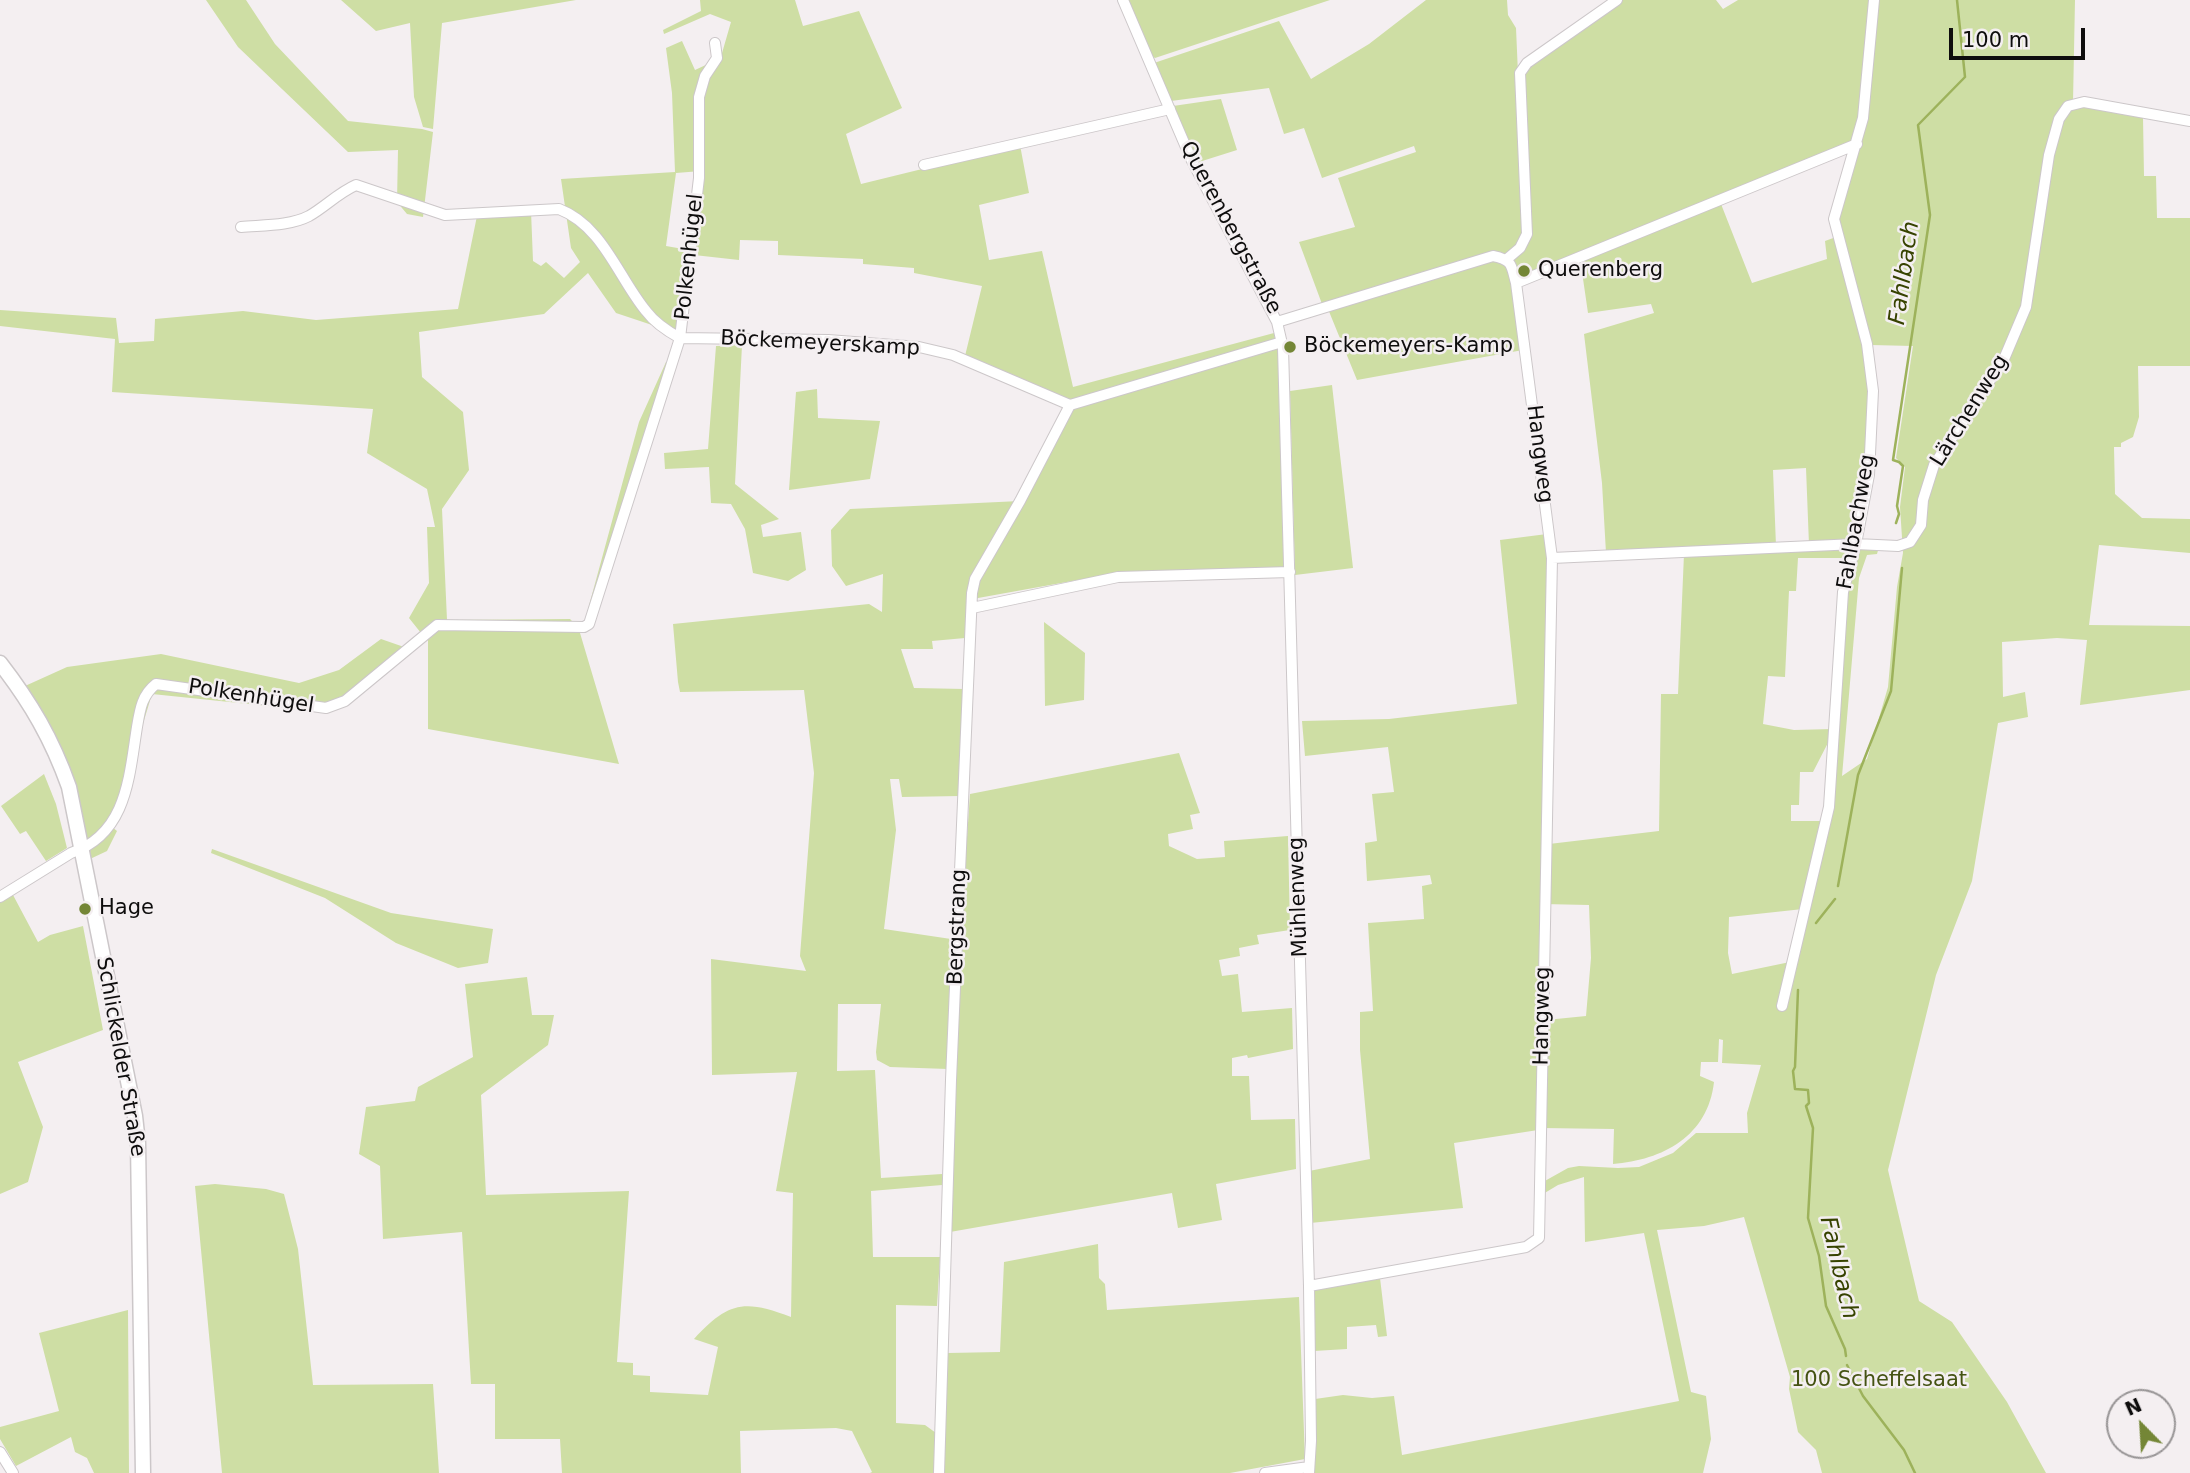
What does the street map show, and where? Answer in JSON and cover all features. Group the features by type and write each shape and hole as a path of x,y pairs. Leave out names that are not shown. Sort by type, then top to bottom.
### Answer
{"main road":[{"name":"Schlickelder Straße","path":"0,663 26,698 57,752 69,787 135,1116 138,1143 143,1473"}],"street":[{"name":"Querenbergstraße","path":"1123,0 1191,159 1276,322 1493,256 1507,259"},
{"path":"1617,0 1527,63 1520,73 1527,234 1520,248 1507,259 1511,263 1516,283 1857,144"},
{"name":"Fahlbachweg","path":"1782,1006 1829,807 1843,592 1856,544 1869,475 1873,391 1867,344 1834,219 1863,118 1874,0"},
{"name":"Polkenhügel","path":"83,849 113,823 121,808 139,714 146,692 156,684 326,708 345,701 436,625 584,627 589,624 680,338 699,178 699,97 705,76 717,58 715,43"},
{"name":"Lärchenweg","path":"1552,558 1856,544 1898,546 1910,542 1921,525 1923,500 1934,465 2004,359 2026,307 2049,155 2059,118 2068,106 2084,103 2190,121"},
{"path":"924,164 1170,109"},
{"name":"Polkenhügel","path":"241,227 292,222 308,216 356,185 444,215 559,209 576,215 611,257 646,312 664,329 680,338"},
{"name":"Hangweg","path":"1309,1286 1526,1247 1539,1238 1552,558 1516,283"},
{"name":"Mühlenweg","path":"1276,322 1282,342 1290,572 1309,1286 1309,1470"},
{"name":"Böckemeyerskamp","path":"680,338 828,340 919,347 953,355 1070,405"},
{"path":"1070,405 1282,342"},
{"name":"Bergstrang","path":"939,1473 951,1093 975,579 1070,405"},
{"path":"972,608 1118,577 1290,572"},
{"path":"0,897 71,853 83,849"},
{"path":"0,1452 13,1473"},
{"path":"1265,1473 1309,1470"}],"green space":[{"path":"206,0 246,0 275,44 348,121 433,132 423,217 407,214 397,202 398,150 348,152 238,47"},
{"path":"341,0 576,0 442,23 433,129 423,127 414,97 410,23 376,31"},
{"path":"700,0 795,0 803,26 859,11 902,108 846,134 861,184 1020,145 1029,193 979,205 989,260 1042,251 1073,387 1274,333 1278,353 1287,569 1122,572 967,600 965,638 932,641 933,649 901,649 914,688 965,689 960,796 902,797 899,779 890,779 896,830 884,929 951,939 948,1069 890,1067 877,1060 881,1004 838,1004 837,1071 875,1070 881,1178 942,1174 942,1185 871,1191 873,1257 940,1257 937,1306 896,1305 896,1423 925,1425 936,1433 935,1473 870,1473 872,1472 852,1431 836,1428 740,1431 741,1473 562,1473 560,1439 495,1439 495,1384 471,1384 462,1232 383,1239 380,1166 359,1154 366,1107 415,1101 418,1087 473,1057 465,984 527,977 532,1015 554,1015 548,1045 481,1095 486,1195 629,1191 617,1362 633,1363 633,1375 650,1376 650,1392 708,1395 718,1347 694,1339 727,1311 749,1306 791,1317 793,1193 776,1191 797,1072 712,1075 711,959 806,971 800,956 814,773 804,690 680,692 673,624 869,604 882,612 883,574 846,586 832,566 831,530 850,509 1020,501 1068,401 965,356 982,286 914,273 914,268 863,264 863,259 778,255 778,241 740,240 739,260 694,255 701,171 676,173 666,246 689,250 679,334 616,313 588,273 544,314 419,332 422,377 463,412 469,470 442,509 447,620 570,619 576,625 584,624 639,422 666,362 671,362 588,622 580,633 619,764 428,729 428,635 326,712 152,694 135,750 129,753 112,827 117,831 107,851 90,859 57,748 25,686 67,667 161,654 299,683 339,670 381,639 404,647 421,633 409,618 429,583 427,527 435,527 427,489 367,453 373,409 112,392 115,339 0,326 0,310 116,318 119,343 154,341 155,319 243,311 316,320 458,309 477,216 531,211 533,261 541,266 546,262 564,278 580,262 571,248 561,179 675,172 672,93 666,48 682,41 695,70 710,63 702,98 708,79 720,60 731,22 710,14 664,34 663,30 701,11"},
{"path":"1127,0 1330,0 1155,58"},
{"path":"1426,0 1507,0 1508,15 1516,28 1525,234 1507,257 1322,304 1299,242 1355,227 1338,178 1416,152 1414,146 1322,178 1304,128 1284,134 1269,88 1171,101 1154,63 1279,21 1311,79 1369,44"},
{"path":"1622,0 1716,0 1723,9 1738,0 1871,0 1861,117 1855,142 1520,279 1512,258 1522,250 1523,76 1530,65"},
{"name":"100 Scheffelsaat","path":"1876,0 2075,0 2073,102 2061,120 2070,107 2086,104 2143,117 2144,176 2156,176 2157,218 2190,218 2190,366 2138,366 2139,417 2133,437 2121,443 2121,447 2114,447 2115,494 2142,518 2190,519 2190,553 2099,545 2089,625 2190,626 2190,690 2080,705 2087,640 2057,638 2002,642 2003,697 2025,692 2028,717 1998,723 1972,881 1936,975 1888,1170 1919,1301 1952,1322 2007,1402 2046,1473 1822,1473 1816,1450 1798,1432 1789,1389 1790,1377 1744,1217 1704,1226 1657,1230 1691,1392 1706,1396 1711,1439 1703,1473 1312,1473 1315,1399 1343,1395 1372,1398 1394,1396 1402,1455 1679,1401 1644,1233 1585,1242 1584,1177 1558,1185 1543,1194 1543,1182 1568,1168 1579,1166 1639,1167 1673,1153 1696,1133 1748,1133 1747,1113 1761,1065 1722,1063 1723,1040 1719,1039 1718,1062 1701,1062 1700,1076 1714,1082 1703,1117 1693,1131 1680,1142 1649,1157 1613,1164 1614,1129 1542,1128 1546,1020 1586,1016 1591,958 1589,905 1543,904 1538,1130 1454,1143 1463,1208 1310,1223 1309,1171 1370,1159 1360,1050 1360,1012 1373,1011 1368,923 1424,919 1422,886 1432,884 1430,875 1367,881 1365,843 1377,841 1372,794 1394,792 1388,747 1305,756 1302,721 1389,719 1517,704 1500,540 1547,534 1549,844 1659,831 1661,694 1678,694 1684,554 1606,553 1602,483 1584,334 1654,313 1651,304 1588,313 1581,265 1585,259 1721,204 1752,283 1827,259 1825,241 1836,237 1864,342 1871,391 1867,474 1855,543 1809,545 1806,468 1773,470 1776,546 1854,546 1850,558 1798,558 1796,591 1789,591 1785,677 1768,676 1763,724 1794,730 1833,729 1813,772 1800,772 1799,805 1791,805 1791,821 1825,821 1803,909 1729,917 1728,953 1732,974 1790,962 1831,807 1848,576 1857,546 1879,547 1877,554 1867,555 1859,578 1842,776 1867,759 1888,687 1897,587 1903,553 1900,507 1905,467 1896,458 1913,346 1871,345 1837,219 1859,145"},
{"path":"1221,99 1237,150 1199,162 1173,106"},
{"path":"1494,258 1506,260 1513,282 1523,350 1357,380 1328,309"},
{"path":"742,345 735,484 779,519 761,525 763,537 801,532 806,570 788,581 753,573 745,529 731,504 711,503 709,467 665,469 664,453 708,449 716,346"},
{"path":"1332,385 1353,568 1295,575 1290,391"},
{"path":"817,389 818,418 880,421 870,479 789,490 796,392"},
{"path":"1044,622 1085,653 1084,700 1045,706"},
{"path":"1179,753 1200,813 1190,815 1193,829 1168,834 1169,846 1197,859 1225,857 1224,841 1288,836 1290,930 1257,935 1259,944 1239,948 1240,956 1219,960 1222,976 1238,974 1242,1012 1292,1008 1293,1049 1248,1058 1247,1055 1232,1058 1232,1076 1249,1076 1251,1120 1295,1119 1296,1169 1216,1184 1222,1220 1178,1228 1172,1193 950,1232 960,938 970,794"},
{"path":"44,774 56,804 67,848 46,861 26,831 20,834 1,806"},
{"path":"212,849 391,913 493,929 488,963 458,968 396,943 325,898 211,853"},
{"path":"13,895 38,942 50,935 83,926 103,1030 18,1062 43,1127 28,1182 0,1194 0,901"},
{"path":"215,1184 266,1189 284,1194 298,1249 313,1385 433,1384 439,1473 222,1473 195,1186"},
{"path":"1098,1244 1099,1278 1105,1284 1107,1310 1299,1297 1305,1459 1230,1473 944,1473 948,1353 1000,1352 1004,1262"},
{"path":"1380,1278 1387,1336 1378,1337 1376,1325 1347,1327 1347,1349 1314,1351 1313,1290"},
{"path":"128,1310 129,1473 94,1473 87,1458 75,1452 71,1437 16,1466 0,1439 0,1427 59,1411 39,1333"}],"waterway":[{"name":"Fahlbach","path":"1896,523 1903,466 1893,460 1930,215 1918,125 1965,77 1957,0"},
{"path":"1838,886 1858,775 1891,691 1902,568"},
{"name":"Fahlbach","path":"1816,923 1835,899"},
{"name":"Fahlbach","path":"1798,990 1793,1071 1795,1089 1808,1090 1809,1103 1806,1106 1813,1128 1808,1218 1819,1256 1826,1306 1846,1356"},
{"name":"Fahlbach","path":"1847,1365 1863,1396 1904,1450 1915,1473"}],"place":[{"name":"Querenberg","path":"1524,271"},
{"name":"Böckemeyers-Kamp","path":"1290,347"},
{"name":"Hage","path":"85,909"}]}
